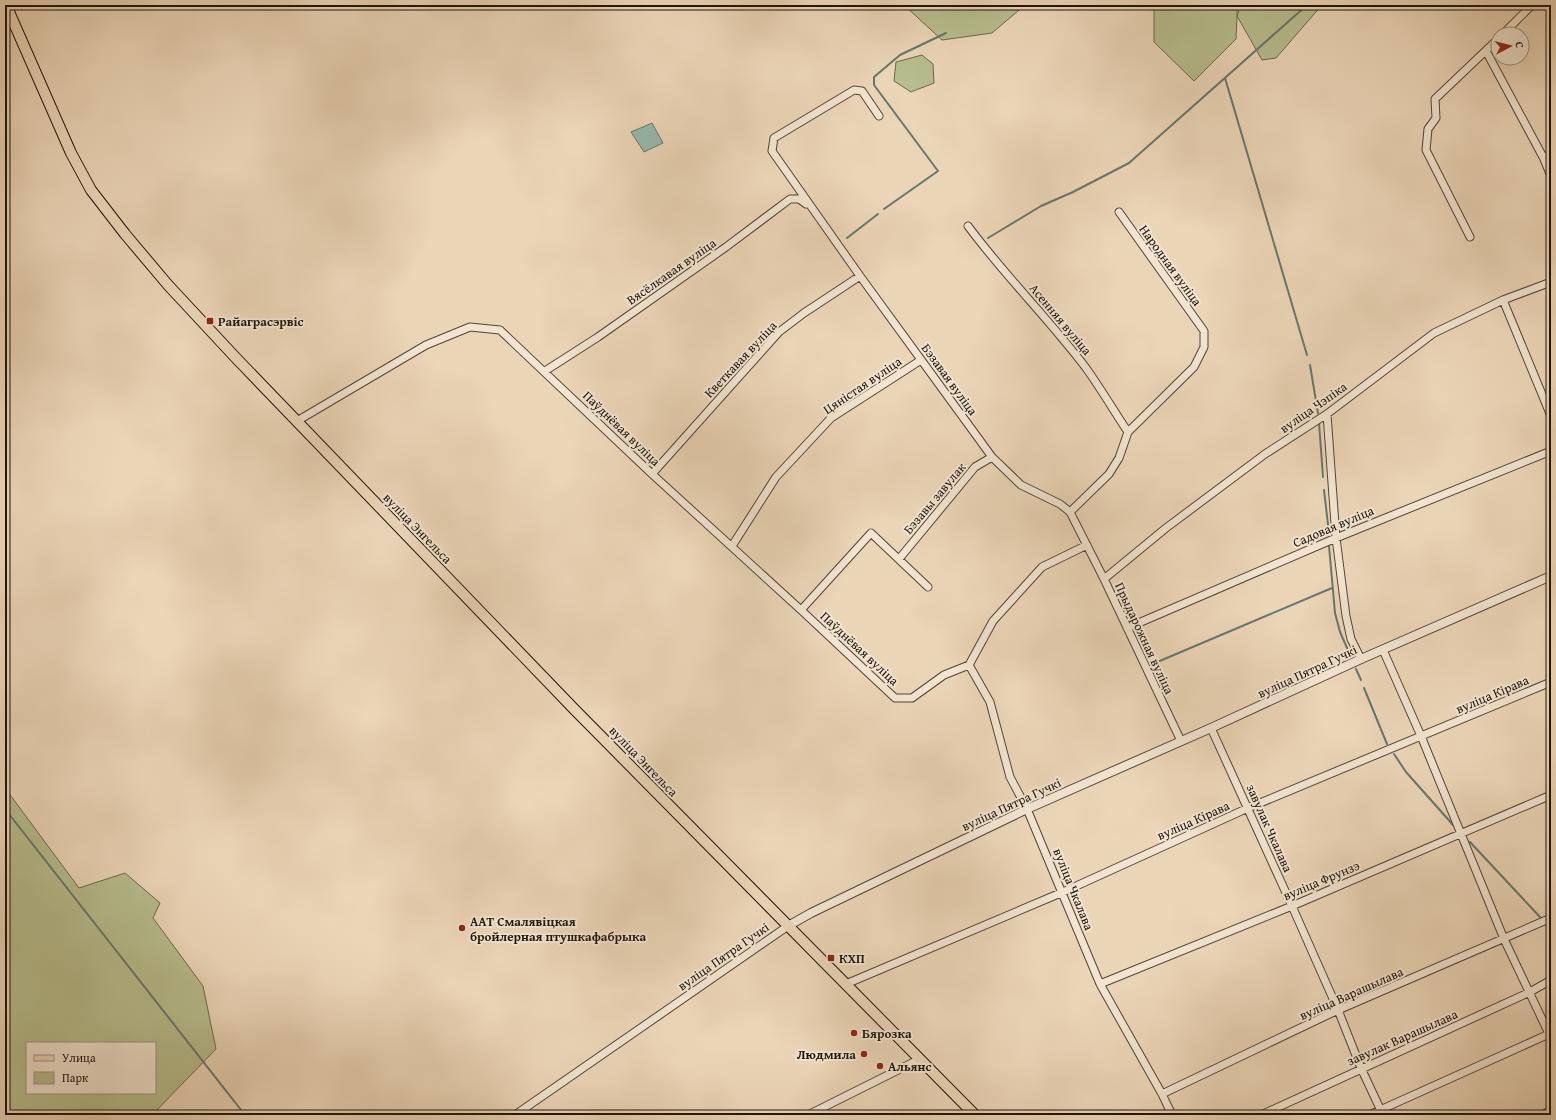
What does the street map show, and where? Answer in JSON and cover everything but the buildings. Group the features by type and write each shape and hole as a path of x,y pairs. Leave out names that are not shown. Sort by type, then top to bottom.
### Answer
{"main road":[{"name":"вуліца Энгельса","path":"6,5 71,153 91,190 125,234 168,285 574,709 975,1115"},
{"path":"1544,1115 1551,1112"}],"street":[{"path":"1511,26 1532,5"},
{"path":"1470,237 1426,150 1428,128 1436,118 1435,99 1490,47"},
{"path":"1486,51 1543,157 1551,176"},
{"name":"Бэзавая вуліца","path":"879,116 862,91 854,90 774,138 772,151 860,276 992,457 1021,485 1060,504 1070,512 1087,545"},
{"path":"1543,157 1551,154"},
{"name":"Вясёлкавая вуліца","path":"545,371 605,333 790,200 799,199 810,206"},
{"name":"Народная вуліца","path":"1119,212 1204,331 1204,347 1194,367 1128,432"},
{"name":"Асенняя вуліца","path":"968,226 990,256 1037,308 1086,368 1128,432"},
{"name":"Кветкавая вуліца","path":"652,474 779,332 804,313 860,276"},
{"name":"вуліца Чэпіка","path":"1104,579 1166,528 1259,459 1327,414 1434,333 1502,300 1551,282"},
{"path":"1502,300 1551,416"},
{"name":"Паўднёвая вуліца","path":"297,421 426,345 470,327 500,330 652,474 732,546 895,698 912,698 944,675 969,665"},
{"name":"Цяністая вуліца","path":"732,546 776,477 831,418 921,360"},
{"path":"1327,414 1336,538 1346,616 1351,638 1361,659"},
{"path":"1070,512 1109,474 1119,458 1128,432"},
{"name":"Садовая вуліца","path":"1127,628 1336,538 1551,451"},
{"name":"Бэзавы завулак","path":"899,559 975,467 992,457"},
{"path":"801,610 871,533 928,587"},
{"path":"969,665 993,621 1042,567 1087,545"},
{"name":"Прыдарожная вуліца","path":"1087,545 1181,741"},
{"name":"вуліца Пятра Гучкі","path":"515,1115 788,926 811,913 1027,809 1212,728 1361,659 1551,576"},
{"path":"1369,1115 1382,1112 1550,1036 1504,939 1462,833 1383,650"},
{"name":"вуліца Чкалава","path":"969,665 990,702 1010,777 1027,809 1100,984 1162,1094 1172,1115"},
{"name":"вуліца Кірава","path":"846,984 1062,892 1248,808 1551,682"},
{"name":"завулак Чкалава","path":"1212,728 1338,1010 1361,1068 1382,1112"},
{"name":"вуліца Фрунзэ","path":"1100,984 1292,906 1551,795"},
{"name":"вуліца Варашылава","path":"1162,1094 1338,1010 1551,918"},
{"name":"завулак Варашылава","path":"1261,1115 1530,992 1551,980"},
{"path":"808,1115 920,1059"}],"green space":[{"path":"904,5 1025,5 992,33 942,40"},
{"path":"1154,5 1237,5 1236,39 1194,81 1154,42"},
{"path":"1241,5 1322,5 1276,58 1262,60 1237,16"},
{"path":"922,55 933,64 934,83 911,92 894,81 896,62"},
{"path":"5,788 79,888 125,873 160,903 153,918 203,986 216,1049 152,1115 5,1115"}],"water":[{"path":"652,123 663,143 644,152 631,132"}],"waterway":[{"path":"988,238 1041,206 1073,192 1129,163 1307,5"},
{"path":"884,209 938,171 874,85 874,77 900,55 946,33"},
{"path":"1225,78 1307,355"},
{"path":"847,238 878,214"},
{"path":"1310,365 1318,413"},
{"path":"1319,423 1323,477"},
{"path":"1324,490 1329,533"},
{"path":"1329,546 1335,613 1340,632 1351,657"},
{"path":"1155,663 1332,588"},
{"path":"1356,669 1361,680"},
{"path":"1364,688 1387,744"},
{"path":"1394,754 1406,772 1454,826"},
{"path":"5,809 245,1115"},
{"path":"1470,842 1540,917"},
{"path":"1548,925 1551,928"}],"place":[{"name":"Райаграсэрвіс","path":"210,321"},
{"name":"ААТ Смалявіцкая бройлерная птушкафабрыка","path":"462,928"},
{"name":"КХП","path":"831,958"},
{"name":"Бярозка","path":"854,1033"},
{"name":"Людмила","path":"864,1054"},
{"name":"Альянс","path":"880,1066"}]}
